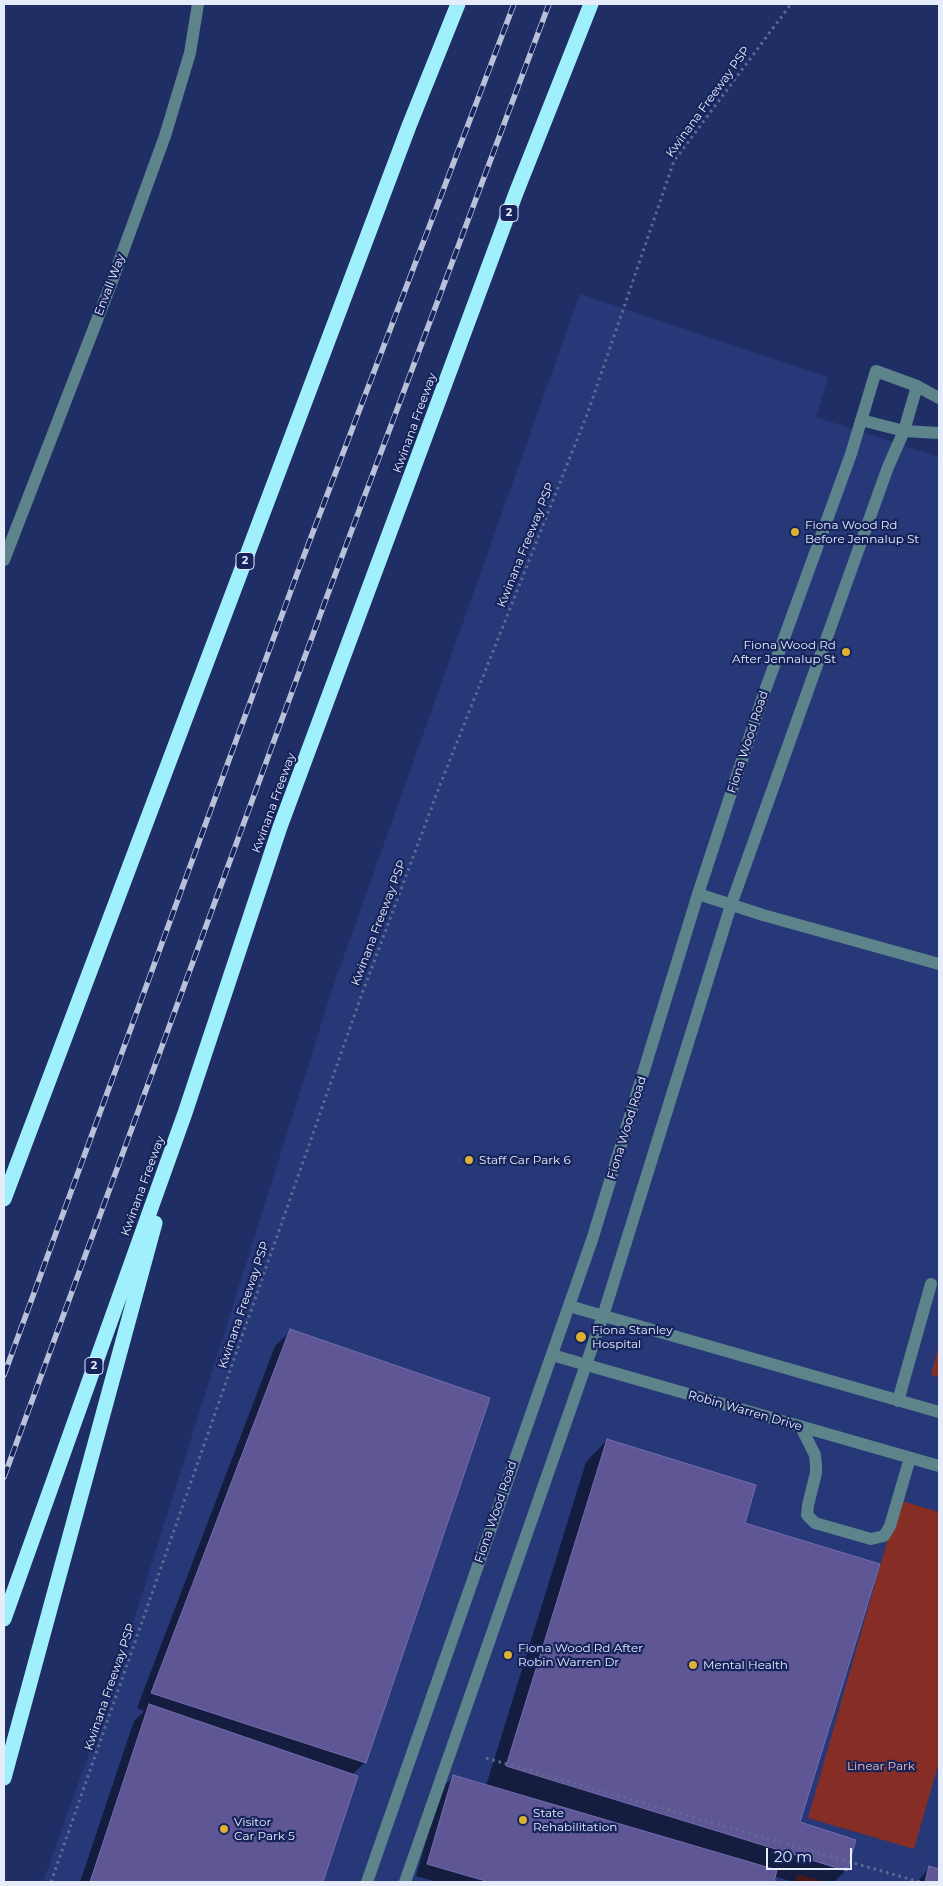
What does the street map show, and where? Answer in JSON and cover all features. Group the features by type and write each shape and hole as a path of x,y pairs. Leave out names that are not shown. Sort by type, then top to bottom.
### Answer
{"highway":[{"name":"2","path":"4,1199 409,126 458,4"},
{"name":"Kwinana Freeway","path":"4,1619 185,1114 280,827 516,193 590,4"},
{"path":"4,1778 185,1114"},
{"path":"4,1183 33,1120"}],"street":[{"name":"Envall Way","path":"4,560 111,284 161,145 190,53 198,4"},
{"name":"Fiona Wood Road","path":"367,1882 592,1240 698,894 763,696 851,454 876,372 918,386"},
{"path":"405,1882 603,1316 731,905 888,466 904,432 918,386 939,398"},
{"path":"861,420 904,432 939,433"},
{"path":"698,894 939,964"},
{"path":"898,1401 931,1284"},
{"path":"569,1306 939,1412"},
{"name":"Robin Warren Drive","path":"552,1355 939,1466"},
{"path":"801,1427 815,1455 816,1465 807,1515 815,1523 871,1539 884,1536 890,1526 910,1458"}],"path":[{"name":"Kwinana Freeway PSP","path":"51,1882 359,1002 444,776 588,412 674,161 791,4"},
{"path":"486,1758 920,1882"}],"shaded area":[{"name":"Fiona Stanley Hospital","path":"580,294 828,377 816,417 939,457 939,1882 43,1882 113,1687 333,987"}],"green space":[{"path":"939,1345 939,1377 931,1375"},
{"name":"Linear Park","path":"899,1500 939,1512 939,1762 914,1849 808,1818"},
{"path":"798,1874 825,1882 795,1882"}],"building":[{"path":"290,1329 490,1398 366,1763 151,1693"},
{"name":"Mental Health","path":"607,1439 756,1485 745,1523 880,1564 800,1822 856,1840 847,1871 506,1766"},
{"name":"Visitor Car Park 5","path":"149,1704 358,1776 323,1882 90,1882"},
{"name":"State Rehabilitation","path":"453,1775 777,1870 774,1882 489,1882 427,1864"},
{"path":"929,1866 939,1869 939,1882 925,1882"}],"railway":[{"path":"4,1375 297,574 514,4"},
{"path":"4,1477 326,599 549,4"}],"place":[{"name":"Fiona Wood Rd Before Jennalup St","path":"795,532"},
{"name":"Fiona Wood Rd After Jennalup St","path":"846,652"},
{"name":"Staff Car Park 6","path":"469,1160"},
{"name":"Fiona Stanley Hospital","path":"581,1337"},
{"name":"Fiona Wood Rd After Robin Warren Dr","path":"508,1655"},
{"name":"Mental Health","path":"693,1665"},
{"name":"State Rehabilitation","path":"523,1820"},
{"name":"Visitor Car Park 5","path":"224,1829"}]}
